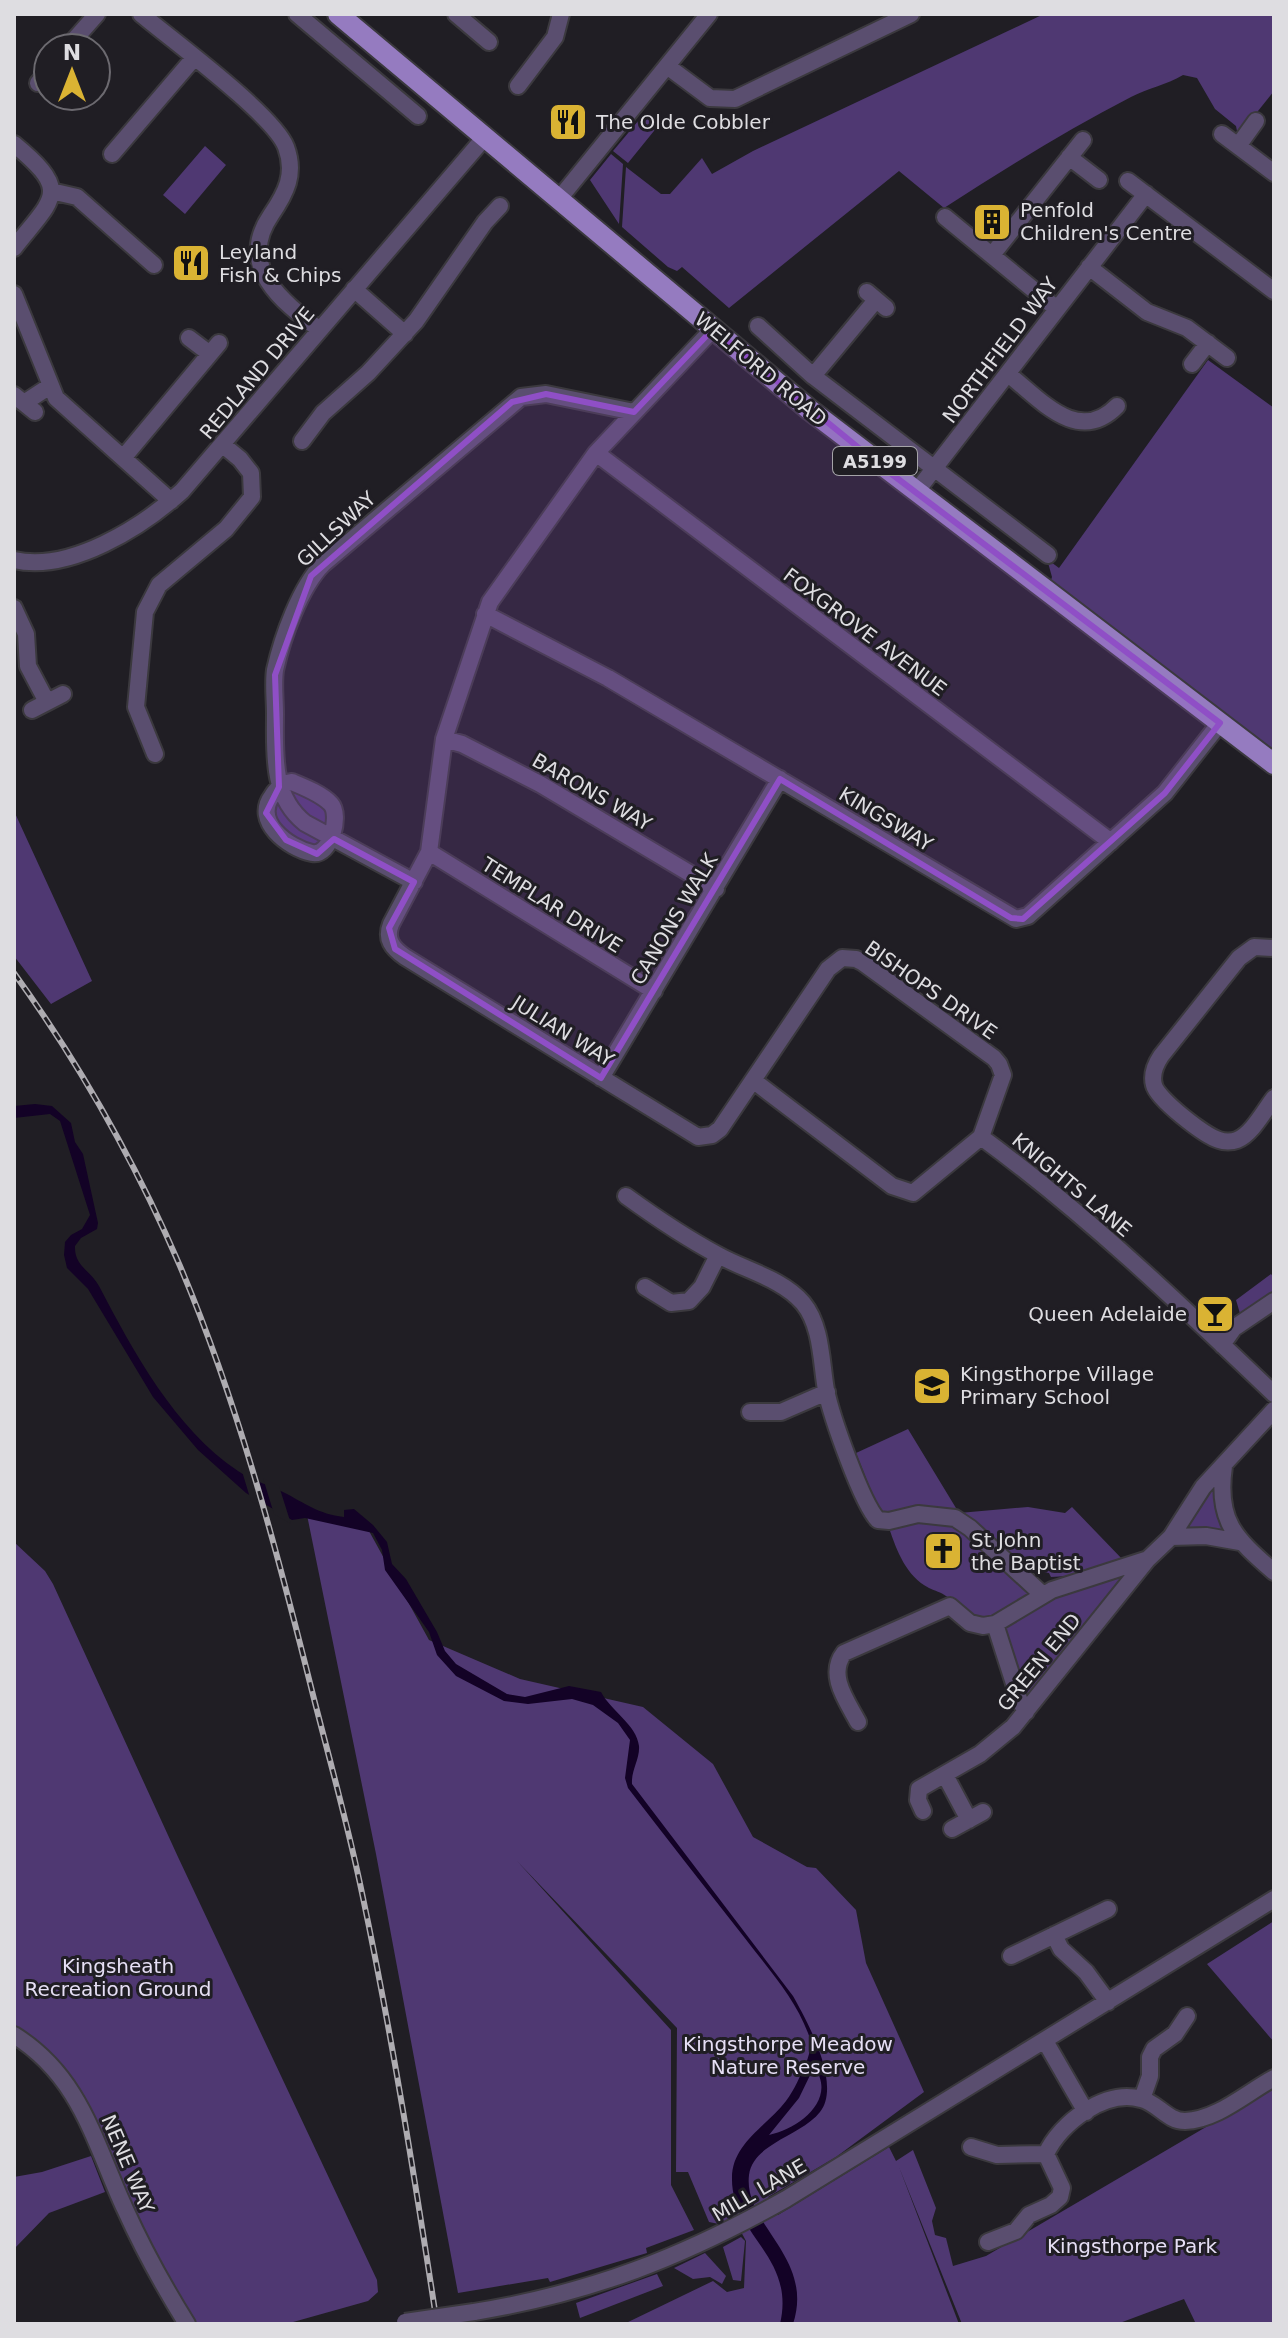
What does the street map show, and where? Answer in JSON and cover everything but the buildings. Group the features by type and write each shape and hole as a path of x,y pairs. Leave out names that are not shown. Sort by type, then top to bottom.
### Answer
{"main road":[{"name":"WELFORD ROAD","path":"338,14 810,410 1274,764"}],"street":[{"path":"81,32 97,14"},
{"path":"297,14 418,116"},
{"path":"456,14 489,42"},
{"path":"518,86 555,37 561,14"},
{"path":"559,199 709,14"},
{"path":"667,66 710,98 735,99 911,14"},
{"path":"149,17 272,125 285,143 290,162 290,181 263,232 261,262 267,281 279,298 320,330"},
{"path":"112,154 194,58"},
{"path":"1238,146 1256,121"},
{"path":"1222,134 1274,173"},
{"name":"REDLAND DRIVE","path":"14,560 46,562 78,554 130,529 171,501 223,445 485,137"},
{"path":"992,255 1083,140"},
{"path":"14,144 45,171 51,191 43,213 14,248"},
{"path":"1069,157 1099,180"},
{"path":"1128,181 1272,286"},
{"path":"51,191 77,197 154,265"},
{"name":"NORTHFIELD WAY","path":"916,492 1146,194"},
{"path":"302,441 323,413 368,373 405,334 442,287 485,222 500,206"},
{"path":"945,217 1057,309"},
{"path":"1089,267 1147,312 1187,328 1227,358"},
{"path":"354,289 405,334"},
{"path":"14,294 50,386 62,405 171,501"},
{"path":"813,376 876,300"},
{"name":"WELFORD ROAD","path":"758,326 813,376 1048,555"},
{"path":"414,882 429,852 444,739 485,614 497,592 596,453 713,329"},
{"path":"123,458 214,349 189,338"},
{"path":"1192,364 1208,343"},
{"path":"1008,374 1079,429 1117,406"},
{"path":"24,403 50,386"},
{"name":"GILLSWAY","path":"414,882 295,815 280,787 275,765 275,675 301,595 311,576 521,397 546,394 634,412"},
{"path":"155,754 154,731 137,713 136,699 149,602 159,585 226,529 252,497 251,473 223,445"},
{"name":"FOXGROVE AVENUE","path":"596,453 1111,842"},
{"path":"14,608 26,634 28,666 40,706 63,694"},
{"name":"KINGSWAY","path":"485,614 608,678 1016,919 1028,916 1165,793 1220,723"},
{"name":"BARONS WAY","path":"444,739 462,744 540,784 716,889"},
{"name":"CANONS WALK","path":"601,1078 780,779"},
{"path":"292,782 331,803 335,815 325,850 315,854 277,833 267,819 265,808 280,787 292,782"},
{"name":"TEMPLAR DRIVE","path":"429,852 654,991"},
{"name":"JULIAN WAY","path":"414,882 389,928 390,942 399,952 691,1134 708,1137"},
{"path":"1274,948 1259,946 1244,953 1161,1056 1154,1071 1154,1085 1166,1102 1217,1140 1238,1140 1274,1098"},
{"name":"BISHOPS DRIVE","path":"708,1137 720,1129 828,969 842,958 856,959 999,1064 1001,1081 981,1137"},
{"name":"KNIGHTS LANE","path":"754,1081 861,1164 907,1193 919,1190 981,1137 1021,1166 1147,1273 1274,1394"},
{"path":"1233,1157 1239,1149 1238,1140"},
{"path":"626,1196 718,1255 782,1287 802,1302 815,1325 836,1424 868,1507 878,1520 889,1521 918,1514 955,1518 1043,1595"},
{"path":"645,1287 671,1303 689,1301 702,1287 718,1255"},
{"path":"1222,1345 1234,1328 1274,1301"},
{"path":"750,1412 771,1408 788,1410 827,1392"},
{"name":"GREEN END","path":"923,1811 918,1800 919,1789 980,1754 1013,1727 1148,1559 1171,1537 1191,1503 1274,1410"},
{"path":"1224,1466 1221,1496 1232,1532 1274,1572"},
{"path":"1171,1537 1206,1536 1240,1542"},
{"path":"858,1722 839,1686 837,1667 844,1653 950,1606 970,1623 983,1626 995,1624 1061,1586 1148,1559"},
{"path":"995,1624 1026,1712"},
{"path":"945,1775 976,1816 952,1829"},
{"name":"MILL LANE","path":"399,2323 549,2298 670,2258 731,2230 1274,1899"},
{"path":"1011,1956 1108,1909"},
{"path":"1054,1935 1061,1949 1086,1972 1108,2002"},
{"path":"1142,2099 1150,2076 1150,2057 1154,2049 1175,2034 1187,2016"},
{"name":"NENE WAY","path":"14,2035 38,2052 75,2095 133,2226 187,2324"},
{"path":"1045,2041 1086,2112"},
{"path":"1046,2154 1058,2134 1086,2112 1113,2099 1142,2099 1172,2118 1183,2121 1219,2112 1274,2078"},
{"path":"971,2147 997,2155 1046,2154"},
{"path":"988,2242 1016,2231 1029,2215 1060,2197 1062,2188 1046,2154"}],"highlighted area":[{"path":"713,329 881,466 1220,723 1165,793 1023,919 1011,918 780,779 601,1078 395,949 389,928 414,882 334,839 317,854 286,840 266,813 279,787 275,675 311,576 512,402 546,394 634,412"}],"green space":[{"path":"1044,14 1274,14 1274,91 1238,136 1236,126 1215,109 1197,78 1183,75 1137,94 1084,123 944,208 899,171 729,308 682,267 677,271 668,267 622,227 626,167 661,194 670,194 702,158 712,174 753,151"},
{"path":"644,114 658,126 628,163 613,151"},
{"path":"205,146 226,165 185,214 163,195"},
{"path":"611,154 623,164 619,224 590,180"},
{"path":"1208,360 1274,408 1274,753 1051,580 1047,559 1059,568"},
{"path":"289,787 326,804 328,823 314,820 303,812"},
{"path":"278,803 296,825 322,842 318,849 281,831 270,804"},
{"path":"14,811 92,981 51,1004 14,956"},
{"path":"1271,1274 1274,1278 1274,1296 1241,1317 1236,1300"},
{"path":"908,1429 959,1513 885,1515 879,1511 856,1453"},
{"path":"1214,1481 1225,1531 1186,1529 1189,1515"},
{"path":"1028,1507 1065,1513 1072,1507 1124,1561 1084,1575 1051,1577 1049,1573 1012,1558 959,1513"},
{"path":"307,1515 369,1531 429,1640 520,1679 643,1707 713,1764 753,1837 807,1867 816,1868 856,1910 866,1963 924,2092 836,2157 768,2197 778,2215 889,2147 896,2161 913,2150 936,2208 932,2221 935,2235 946,2238 953,2266 986,2256 1274,2087 1274,2324 1196,2324 1184,2299 1117,2324 962,2324 899,2167 959,2324 624,2324 713,2281 727,2292 744,2288 746,2241 733,2217 719,2224 709,2222 688,2172 676,2172 677,2028 517,1861 671,2030 671,2185 694,2230 646,2248 647,2253 550,2282 548,2278 458,2293 376,1854"},
{"path":"920,1519 956,1524 1031,1595 1002,1613 978,1618 921,1583 903,1562 889,1528"},
{"name":"Kingsheath Recreation Ground","path":"14,1542 45,1571 53,1584 377,2280 378,2292 368,2301 286,2324 194,2324 163,2275 92,2116 14,2029"},
{"path":"1128,1573 1031,1695 1025,1694 1004,1625 1044,1600"},
{"path":"1274,1921 1274,2042 1207,1964"},
{"path":"91,2156 105,2192 49,2213 14,2249 14,2177 42,2172"},
{"path":"741,2237 745,2241 741,2281 733,2280 723,2247"},
{"path":"705,2253 726,2276 722,2284 710,2277 693,2279 674,2268"},
{"path":"657,2274 663,2286 580,2318 576,2303"}],"shaded area":[{"path":"14,1106 52,1106 71,1123 75,1142 83,1154 98,1223 97,1229 81,1238 75,1246 77,1259 96,1281 141,1362 194,1434 215,1454 249,1477 327,1513 344,1517 344,1510 354,1509 373,1525 387,1542 392,1564 406,1579 445,1651 456,1664 507,1694 525,1697 569,1686 601,1692 633,1731 639,1751 632,1784 793,1996 813,2036 825,2070 826,2100 820,2112 762,2153 752,2165 749,2175 750,2193 756,2210 795,2279 797,2300 793,2324 780,2324 782,2301 779,2281 772,2263 741,2215 734,2198 732,2178 744,2145 786,2101 795,2087 809,2056 809,2037 796,2007 780,1983 628,1788 625,1778 630,1740 618,1723 593,1705 572,1699 528,1704 504,1701 456,1676 437,1655 429,1632 385,1570 382,1550 373,1533 305,1518 292,1520 246,1493 198,1450 153,1397 88,1289 67,1268 65,1242 82,1229 90,1215 60,1121 50,1114 14,1118","holes":["814,2067 821,2090 812,2111 792,2126 769,2135 799,2098"]}],"pier":[{"path":"241,1468 257,1476 267,1510 251,1501"},
{"path":"263,1478 279,1486 291,1524 274,1514"}],"railway":[{"path":"14,973 83,1078 145,1190 201,1318 238,1423 284,1583 357,1868 412,2162 437,2324"}],"place":[{"name":"The Olde Cobbler","path":"568,122"},
{"name":"Penfold Children's Centre","path":"992,222"},
{"name":"Leyland Fish & Chips","path":"191,263"},
{"name":"Queen Adelaide","path":"1215,1314"},
{"name":"Kingsthorpe Village Primary School","path":"932,1386"},
{"name":"St John the Baptist","path":"943,1551"}],"park label":[{"name":"Kingsthorpe Meadow Nature Reserve","path":"788,2056"},
{"name":"Kingsthorpe Park","path":"1132,2246"}]}
